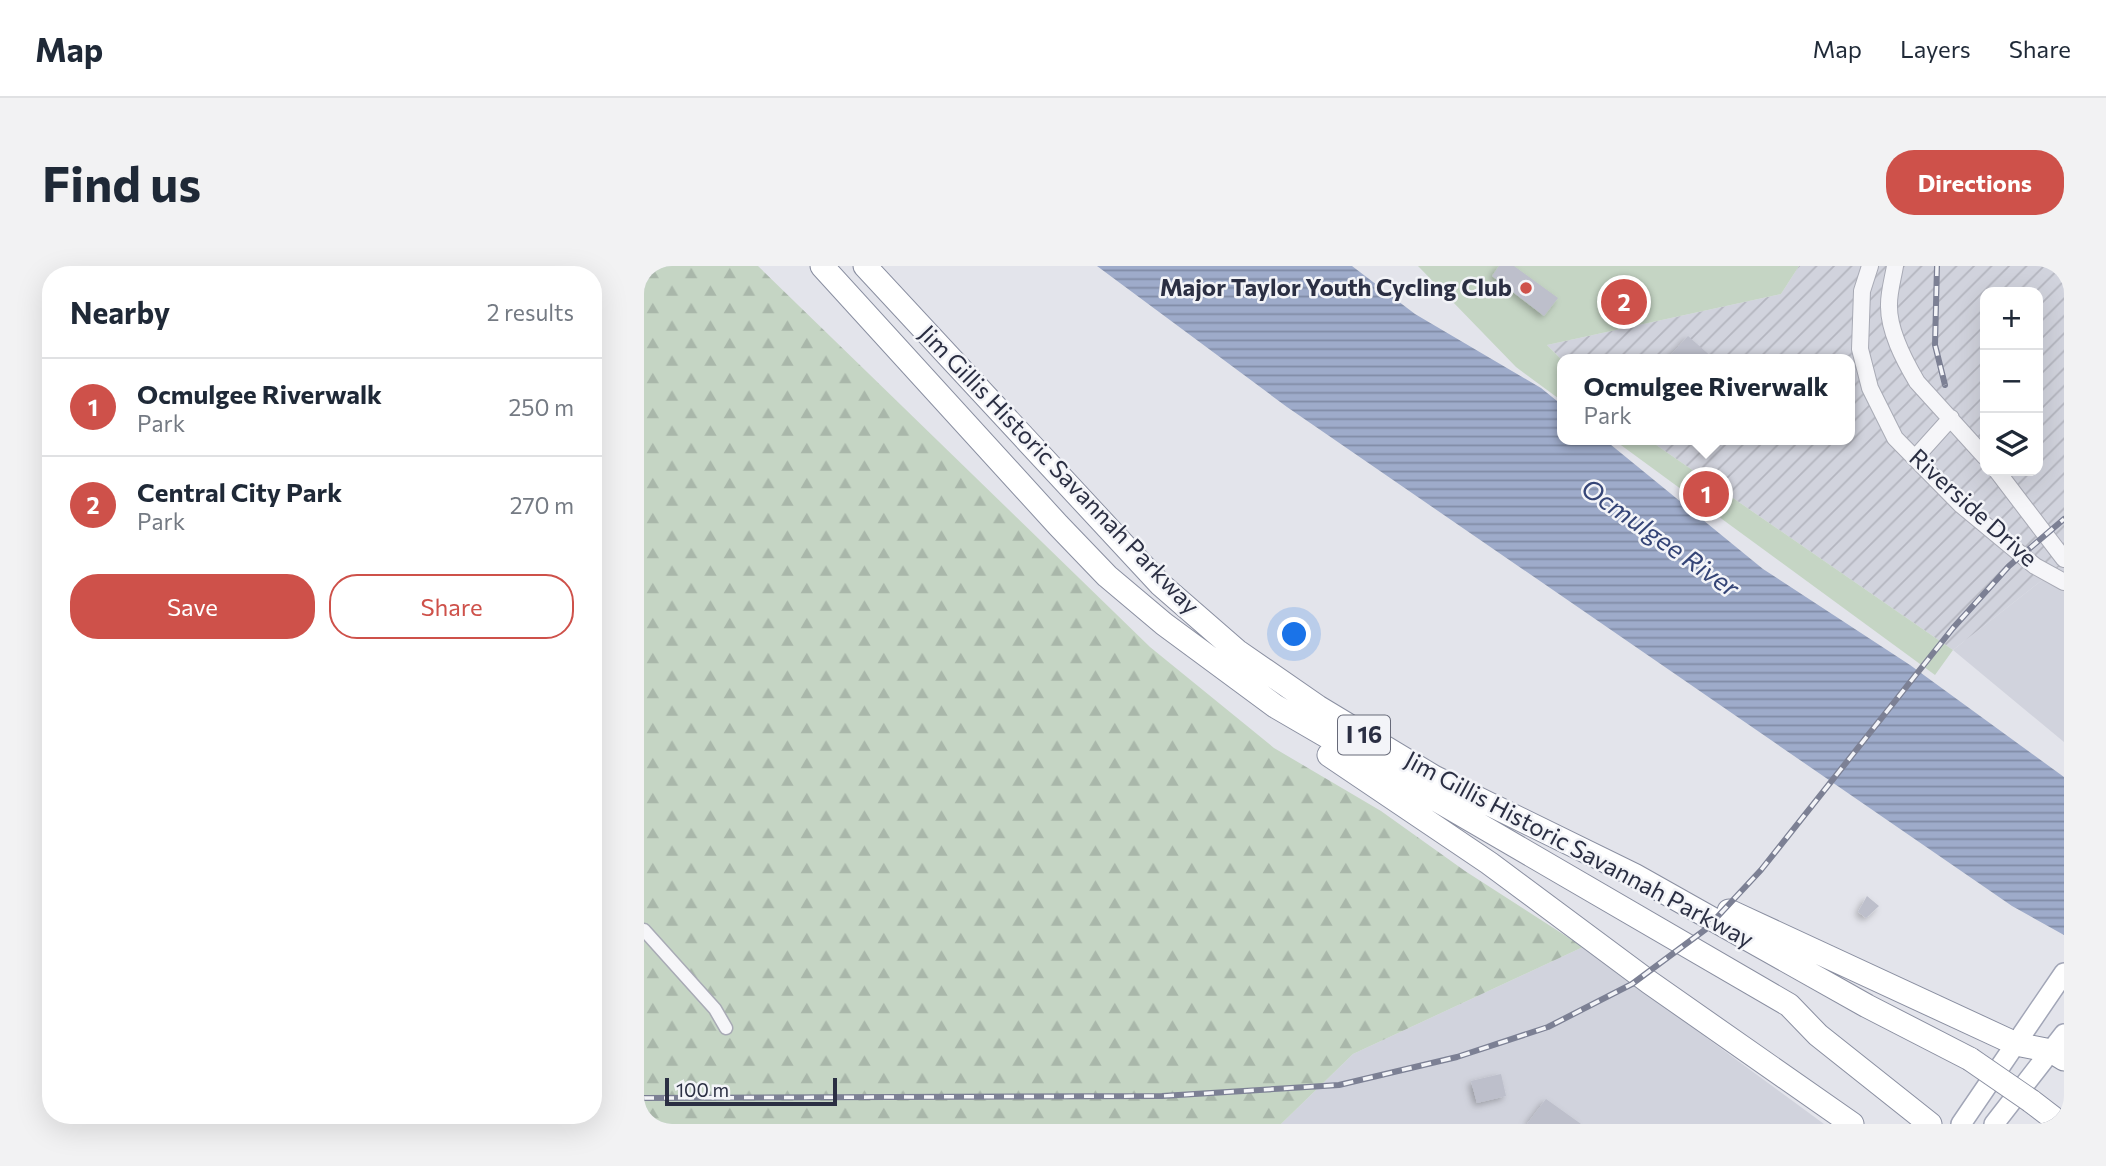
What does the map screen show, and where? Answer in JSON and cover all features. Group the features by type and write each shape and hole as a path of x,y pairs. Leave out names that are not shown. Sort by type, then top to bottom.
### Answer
{"highway":[{"name":"Jim Gillis Historic Savannah Parkway","path":"822,266 1107,576 1164,624 1275,706 1789,1005 1818,1035 1930,1124"},
{"name":"Jim Gillis Historic Savannah Parkway","path":"864,266 1160,584 1237,651 1318,707 1434,777 1634,875 1867,1006 1970,1059 2061,1124"},
{"path":"1275,706 1329,755 1489,863 1649,982 1852,1124"},
{"path":"1634,875 1703,898 2016,1044 2060,1048"}],"main road":[{"path":"1961,1124 2064,973"},
{"path":"1994,1124 2060,1048"}],"street":[{"name":"Riverside Drive","path":"1870,266 1861,291 1862,358 1870,388 1895,438 1960,504 2035,566 2064,582"},
{"name":"Riverside Drive","path":"1895,266 1888,305 1900,349 1917,382 1980,451"},
{"path":"1915,458 1951,418"},
{"name":"Riverside Drive","path":"2001,476 2064,558"},
{"path":"644,930 715,1009 726,1028"}],"shaded area":[{"path":"1799,266 2064,266 2064,563 1953,650 1656,445 1855,445 1855,354 1557,355 1547,345 1781,294"},
{"path":"2064,563 2064,742 1953,650"},
{"path":"1583,947 1824,1124 1281,1124 1353,1054"}],"green space":[{"path":"644,266 758,266 1150,647 1274,748 1381,811 1465,871 1583,947 1353,1054 1281,1124 644,1124"},
{"path":"1418,266 1799,266 1781,294 1547,345 1557,355 1557,397 1516,367"},
{"path":"1621,445 1656,445 1953,650 1935,675"}],"water":[{"name":"Ocmulgee River","path":"1097,266 1352,266 1415,314 1541,388 1557,401 1557,445 1611,445 1763,569 1910,665 2064,777 2064,935 2012,906 1287,407"}],"building":[{"name":"Major Taylor Youth Cycling Club","path":"1499,266 1514,266 1558,298 1544,316 1492,276"},
{"path":"1688,336 1708,354 1672,354"},
{"path":"1867,896 1879,906 1866,918 1858,912"},
{"path":"1501,1074 1506,1096 1477,1103 1471,1081"},
{"path":"1546,1099 1581,1124 1527,1124"}],"railway":[{"path":"1937,266 1935,345 1945,385"},
{"path":"644,1098 1162,1096 1339,1085 1457,1057 1548,1027 1632,984 1706,929 1761,870 1953,628 2009,566 2064,519"}],"place":[{"name":"Major Taylor Youth Cycling Club","path":"1526,288"},
{"name":"Central City Park","path":"1624,302"},
{"name":"Ocmulgee Riverwalk","path":"1706,494"}]}
